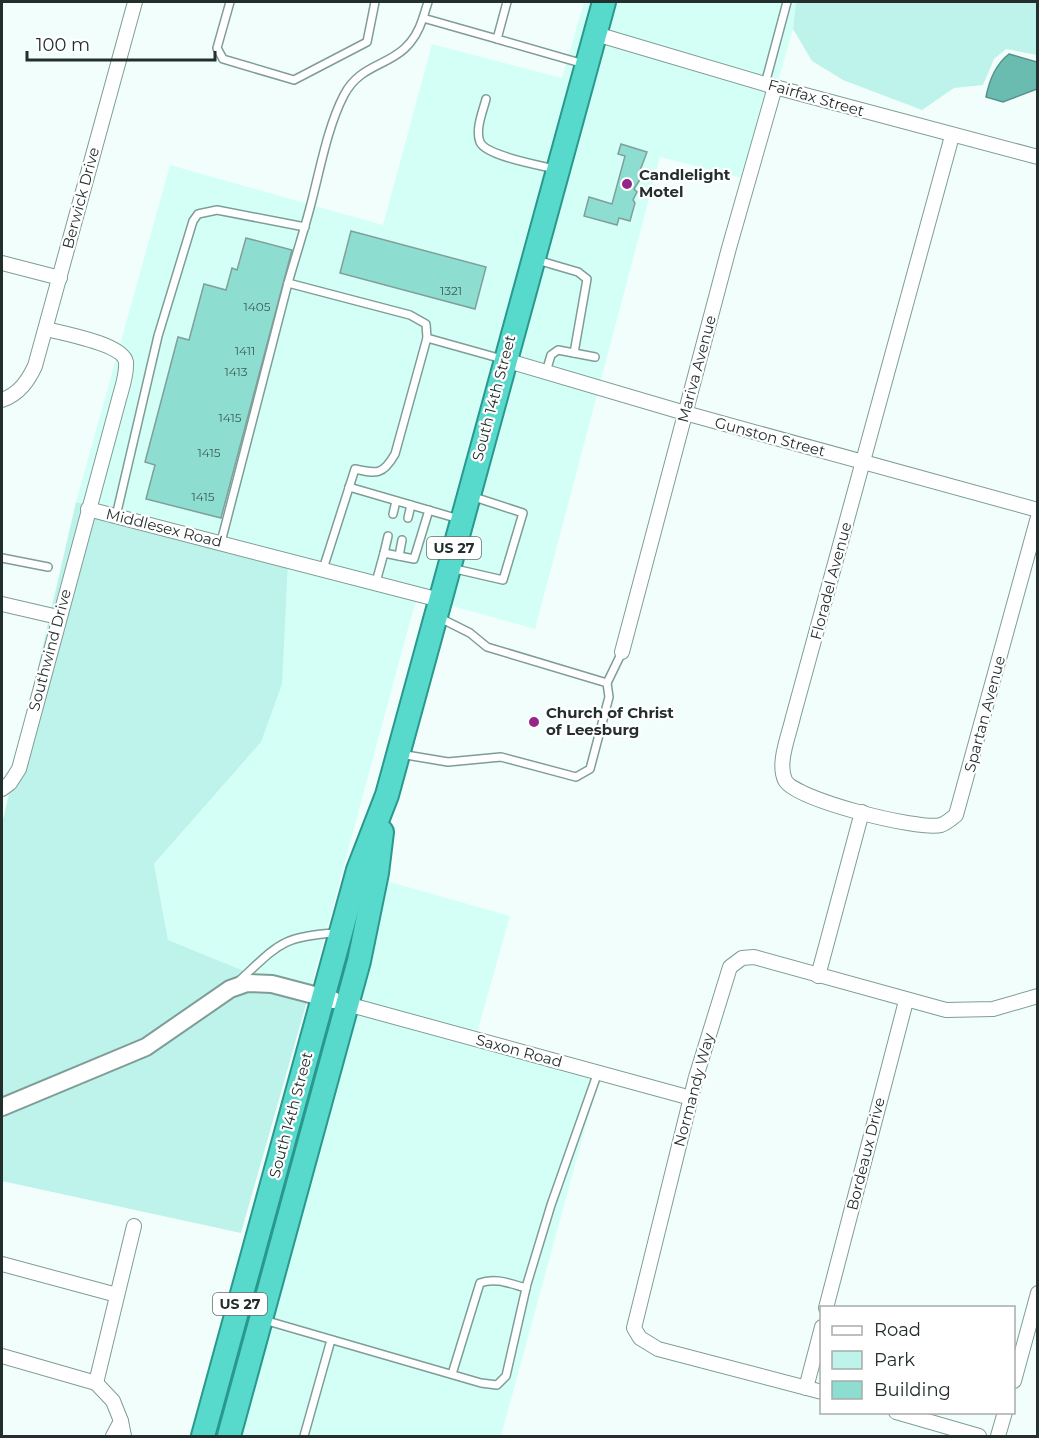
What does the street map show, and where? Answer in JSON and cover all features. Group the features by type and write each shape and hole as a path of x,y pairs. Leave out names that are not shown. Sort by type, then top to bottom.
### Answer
{"highway":[{"name":"South 14th Street","path":"203,1437 358,870 387,795 604,2"},
{"name":"South 14th Street","path":"229,1437 347,1004 377,873 387,795"}],"street":[{"name":"Berwick Drive","path":"2,400 19,391 35,366 135,2"},
{"name":"Fairfax Street","path":"596,33 770,85 952,136 1038,157"},
{"name":"Mariva Avenue","path":"622,652 770,85"},
{"name":"Floradel Avenue","path":"862,812 814,799 793,790 785,782 782,763 952,136"},
{"path":"2,263 60,278"},
{"name":"Middlesex Road","path":"46,329 110,346 120,352 126,363 119,399 88,509 376,582 438,608"},
{"name":"Gunston Street","path":"505,360 685,413 1038,510"},
{"name":"Southwind Drive","path":"3,788 10,783 19,769 88,509"},
{"name":"Spartan Avenue","path":"862,812 927,826 941,825 956,815 1038,516"},
{"path":"2,604 58,617"},
{"path":"818,976 862,812"},
{"name":"Normandy Way","path":"820,1392 658,1349 636,1333 634,1319 691,1098 724,981 734,962 754,957 906,1001 946,1010 969,1012 993,1009 1038,996"},
{"path":"2,1107 146,1047 230,988 258,982 347,1004"},
{"name":"Bordeaux Drive","path":"827,1306 906,1001"},
{"name":"Saxon Road","path":"347,1004 691,1098"},
{"path":"96,1383 134,1226"},
{"path":"2,1264 117,1295"},
{"path":"1015,1377 1038,1293"},
{"path":"806,1388 820,1335"},
{"path":"2,1356 96,1383 113,1401 121,1421 124,1437"},
{"path":"899,1414 979,1437"},
{"path":"998,1437 1005,1414"},
{"path":"113,1437 121,1421"}],"lane":[{"path":"230,2 217,48 224,59 294,80 367,42 375,2"},
{"path":"221,542 323,154 344,95 358,76 398,56 417,38 428,2"},
{"path":"497,39 507,2"},
{"path":"770,85 787,2"},
{"path":"423,18 587,65"},
{"path":"486,99 478,129 480,142 488,151 558,169"},
{"path":"116,516 158,336 193,220 198,214 217,210 305,227"},
{"path":"533,259 578,272 587,279 574,352"},
{"path":"288,283 420,318 426,324 427,338 395,454 387,468 378,472 355,469 323,569"},
{"path":"427,338 505,360"},
{"path":"546,372 554,352 574,352 595,357"},
{"path":"349,487 462,519"},
{"path":"449,567 503,580 523,513 468,495"},
{"path":"393,514 396,501"},
{"path":"408,518 411,505"},
{"path":"384,553 414,559 429,510"},
{"path":"376,582 388,537"},
{"path":"399,556 402,540"},
{"path":"2,558 48,567"},
{"path":"438,608 487,647 607,683"},
{"path":"398,754 448,762 501,757 576,777 582,776 590,770 610,692 607,683 622,652"},
{"path":"230,988 274,948 293,938 341,933"},
{"path":"261,1319 497,1385 506,1376 526,1288 551,1205 598,1072"},
{"path":"452,1374 480,1283 488,1280 498,1281 526,1288"},
{"path":"304,1437 331,1340"}],"shaded area":[{"path":"584,2 597,2 433,601 418,597 412,614 311,987 274,977 254,975 168,940 154,864 261,742 288,561 76,502 170,165 383,225 432,44 562,78"},
{"path":"611,2 796,2 793,29 750,180 660,157 535,629 445,604"},
{"path":"1009,54 1037,62 1037,89 1003,102 986,97 994,73"},
{"path":"383,880 510,916 475,1040 600,1074 501,1436 237,1436"}],"green space":[{"path":"796,2 1037,2 1037,55 1006,49 994,59 983,85 954,88 922,110 843,80 812,61 793,29"},
{"path":"76,502 288,561 282,684 261,742 154,864 168,940 254,975 233,979 223,984 143,1040 2,1100 2,824"},
{"path":"248,990 271,991 307,1001 241,1233 2,1181 2,1115 233,995"}],"building":[{"name":"Candlelight Motel","path":"621,144 647,152 638,176 641,178 634,189 637,192 633,200 635,203 630,221 619,218 617,225 584,216 589,197 612,204 625,156 618,154"},
{"path":"351,231 486,267 475,309 340,273"},
{"path":"246,238 292,250 221,518 146,499 155,465 145,462 178,337 189,340 204,284 226,290 232,268 237,270"}],"place":[{"name":"Candlelight Motel","path":"627,184"},
{"name":"Church of Christ of Leesburg","path":"534,722"}]}
